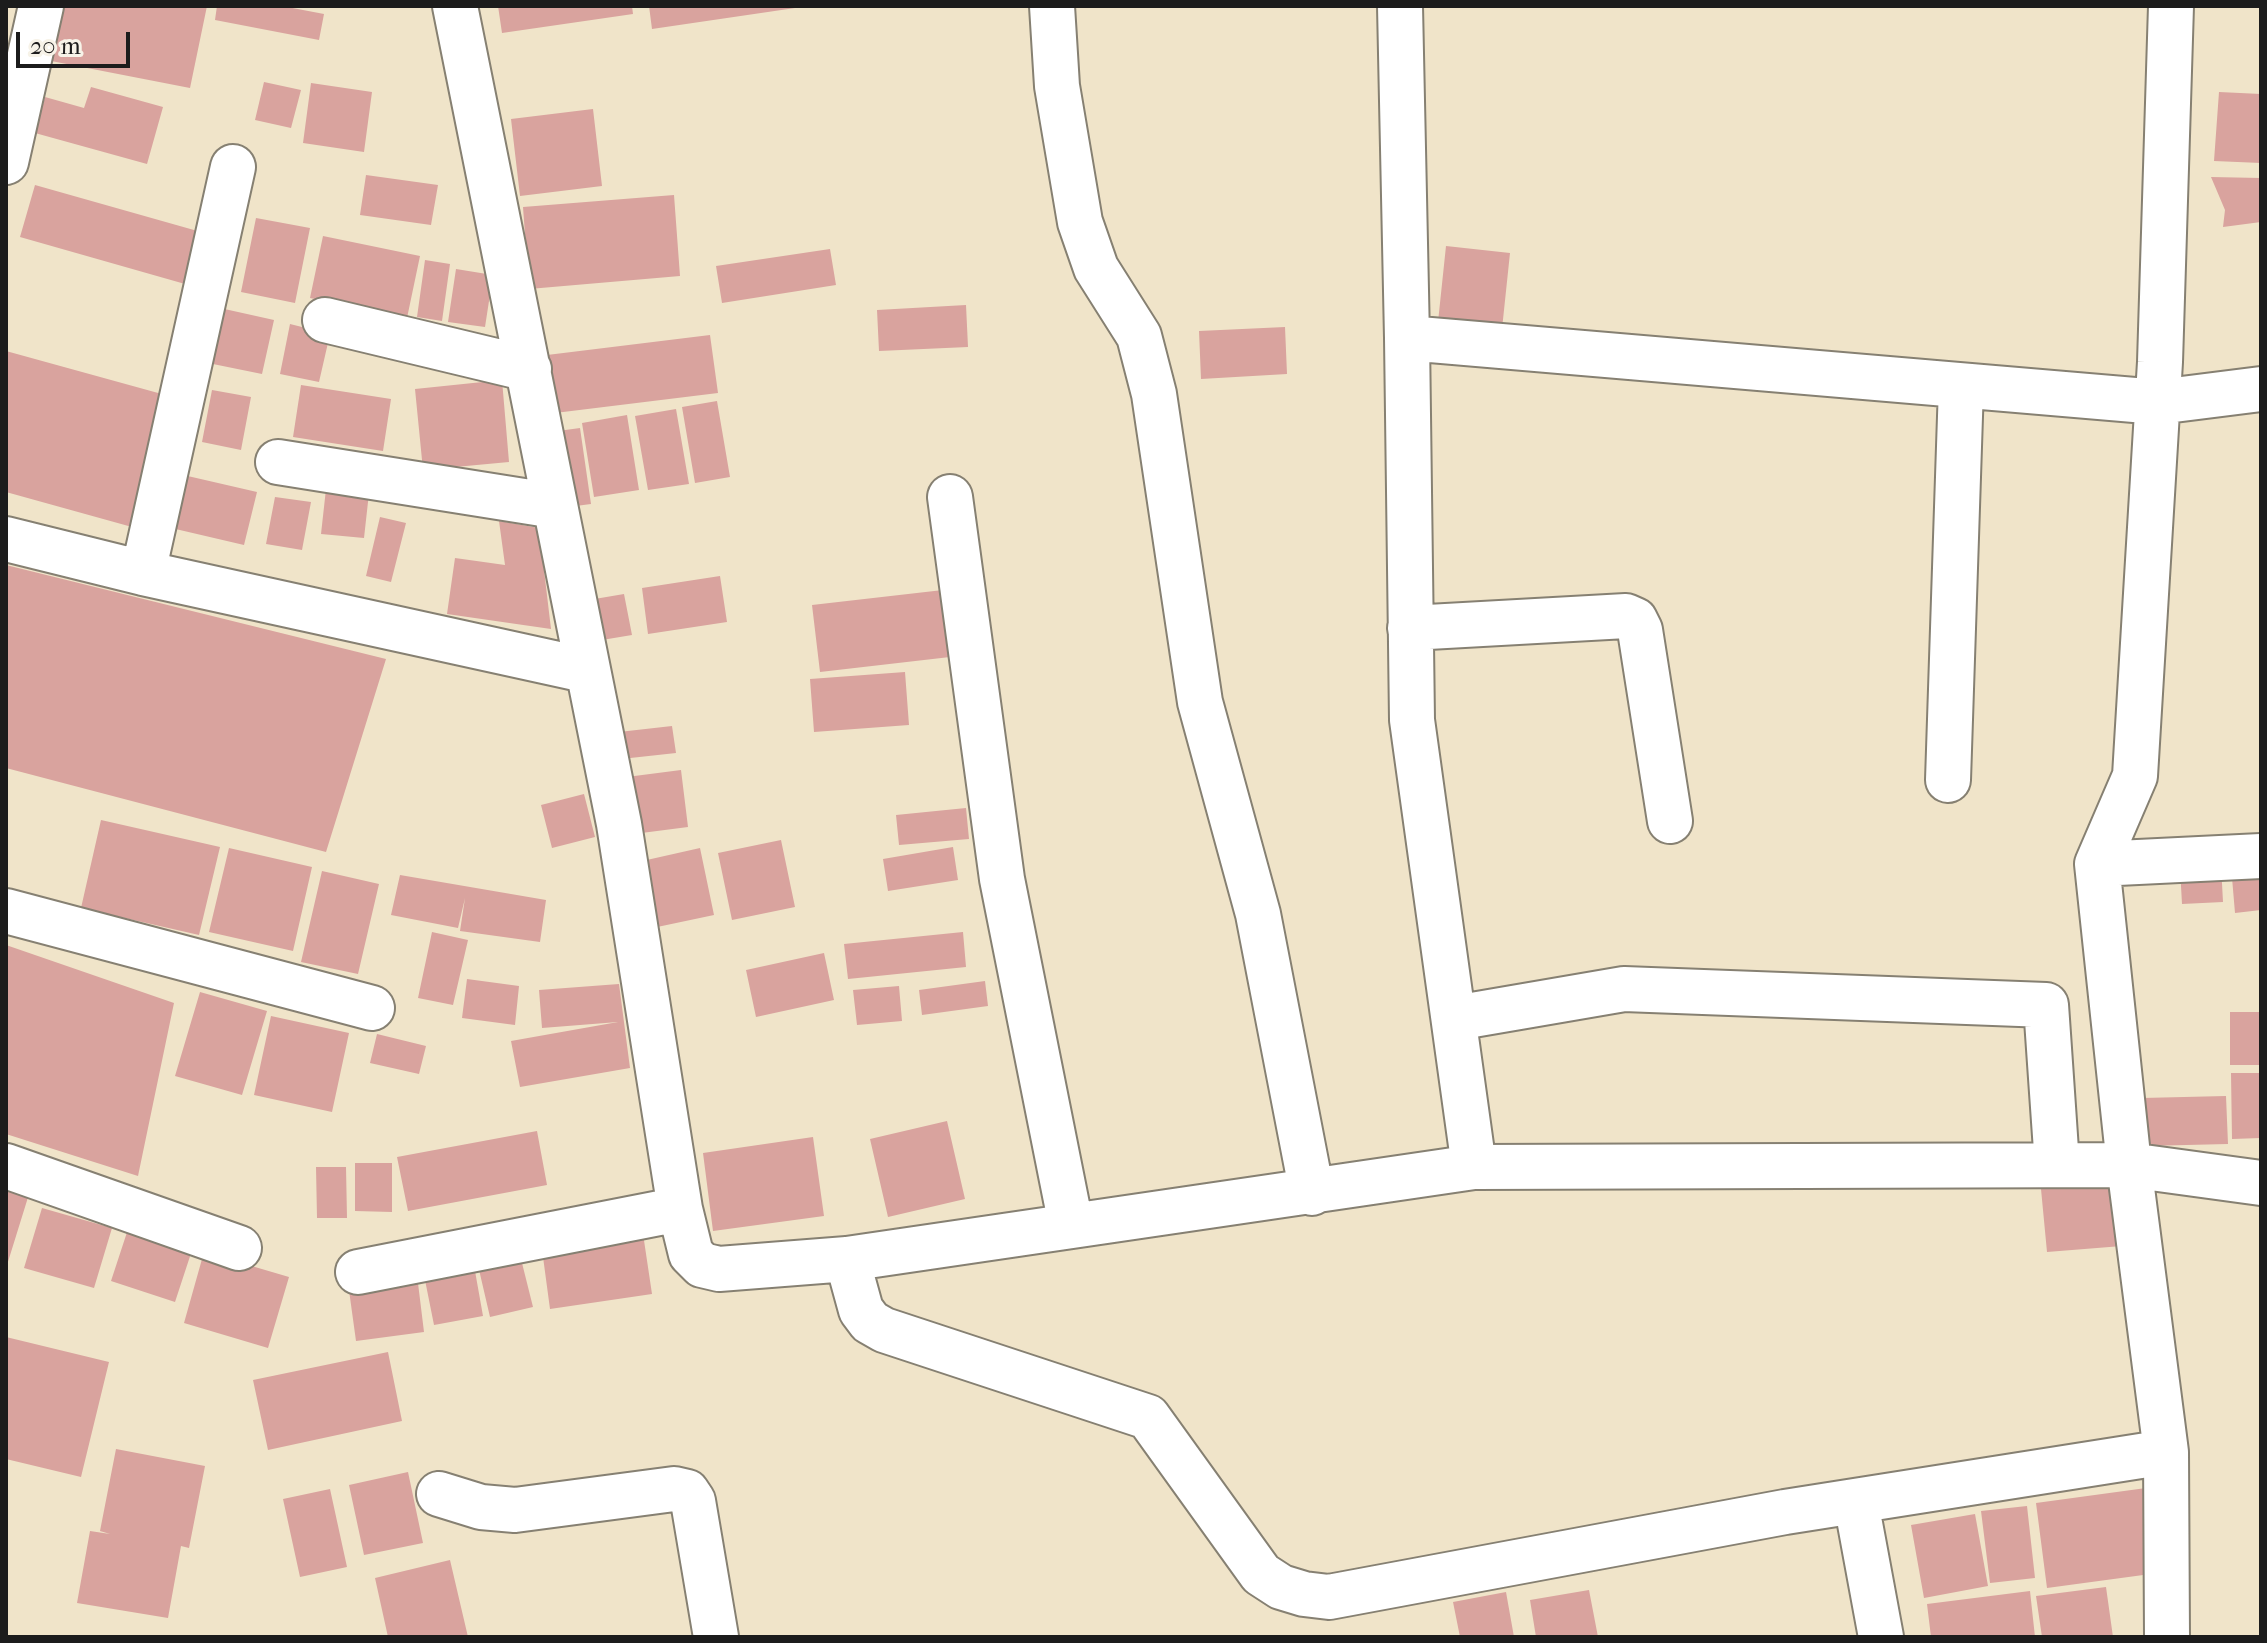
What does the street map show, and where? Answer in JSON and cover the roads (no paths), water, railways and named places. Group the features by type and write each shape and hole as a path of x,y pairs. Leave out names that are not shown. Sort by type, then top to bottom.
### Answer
{"main road":[{"path":"6,162 41,6"},
{"path":"455,6 529,369 585,670 619,824 680,1209 691,1254 702,1265 719,1269 847,1259 1474,1167 2129,1165 2261,1183"},
{"path":"1052,6 1057,86 1080,222 1096,268 1139,336 1154,394 1200,702 1258,914 1312,1193"},
{"path":"1400,6 1412,720 1474,1167"},
{"path":"2167,1637 2166,1452 2129,1165 2097,864 2135,776 2158,402 2171,6"},
{"path":"143,573 233,167"},
{"path":"325,320 529,369"},
{"path":"1407,338 2158,402 2261,389"},
{"path":"1948,780 1961,386"},
{"path":"278,462 555,506"},
{"path":"950,497 1002,879 1071,1225"},
{"path":"6,539 143,573 585,670"},
{"path":"1410,628 1626,616 1635,620 1640,630 1670,821"},
{"path":"2097,864 2261,856"},
{"path":"6,911 372,1008"},
{"path":"1455,1018 1624,989 2046,1005 2057,1165"},
{"path":"6,1166 239,1248"},
{"path":"358,1272 680,1209"},
{"path":"847,1259 861,1310 870,1322 884,1330 1148,1417 1261,1574 1281,1587 1304,1594 1329,1597 1856,1502 2166,1452"},
{"path":"439,1494 481,1507 515,1510 674,1489 687,1492 693,1501 716,1637"},
{"path":"1856,1502 1881,1637"}]}
